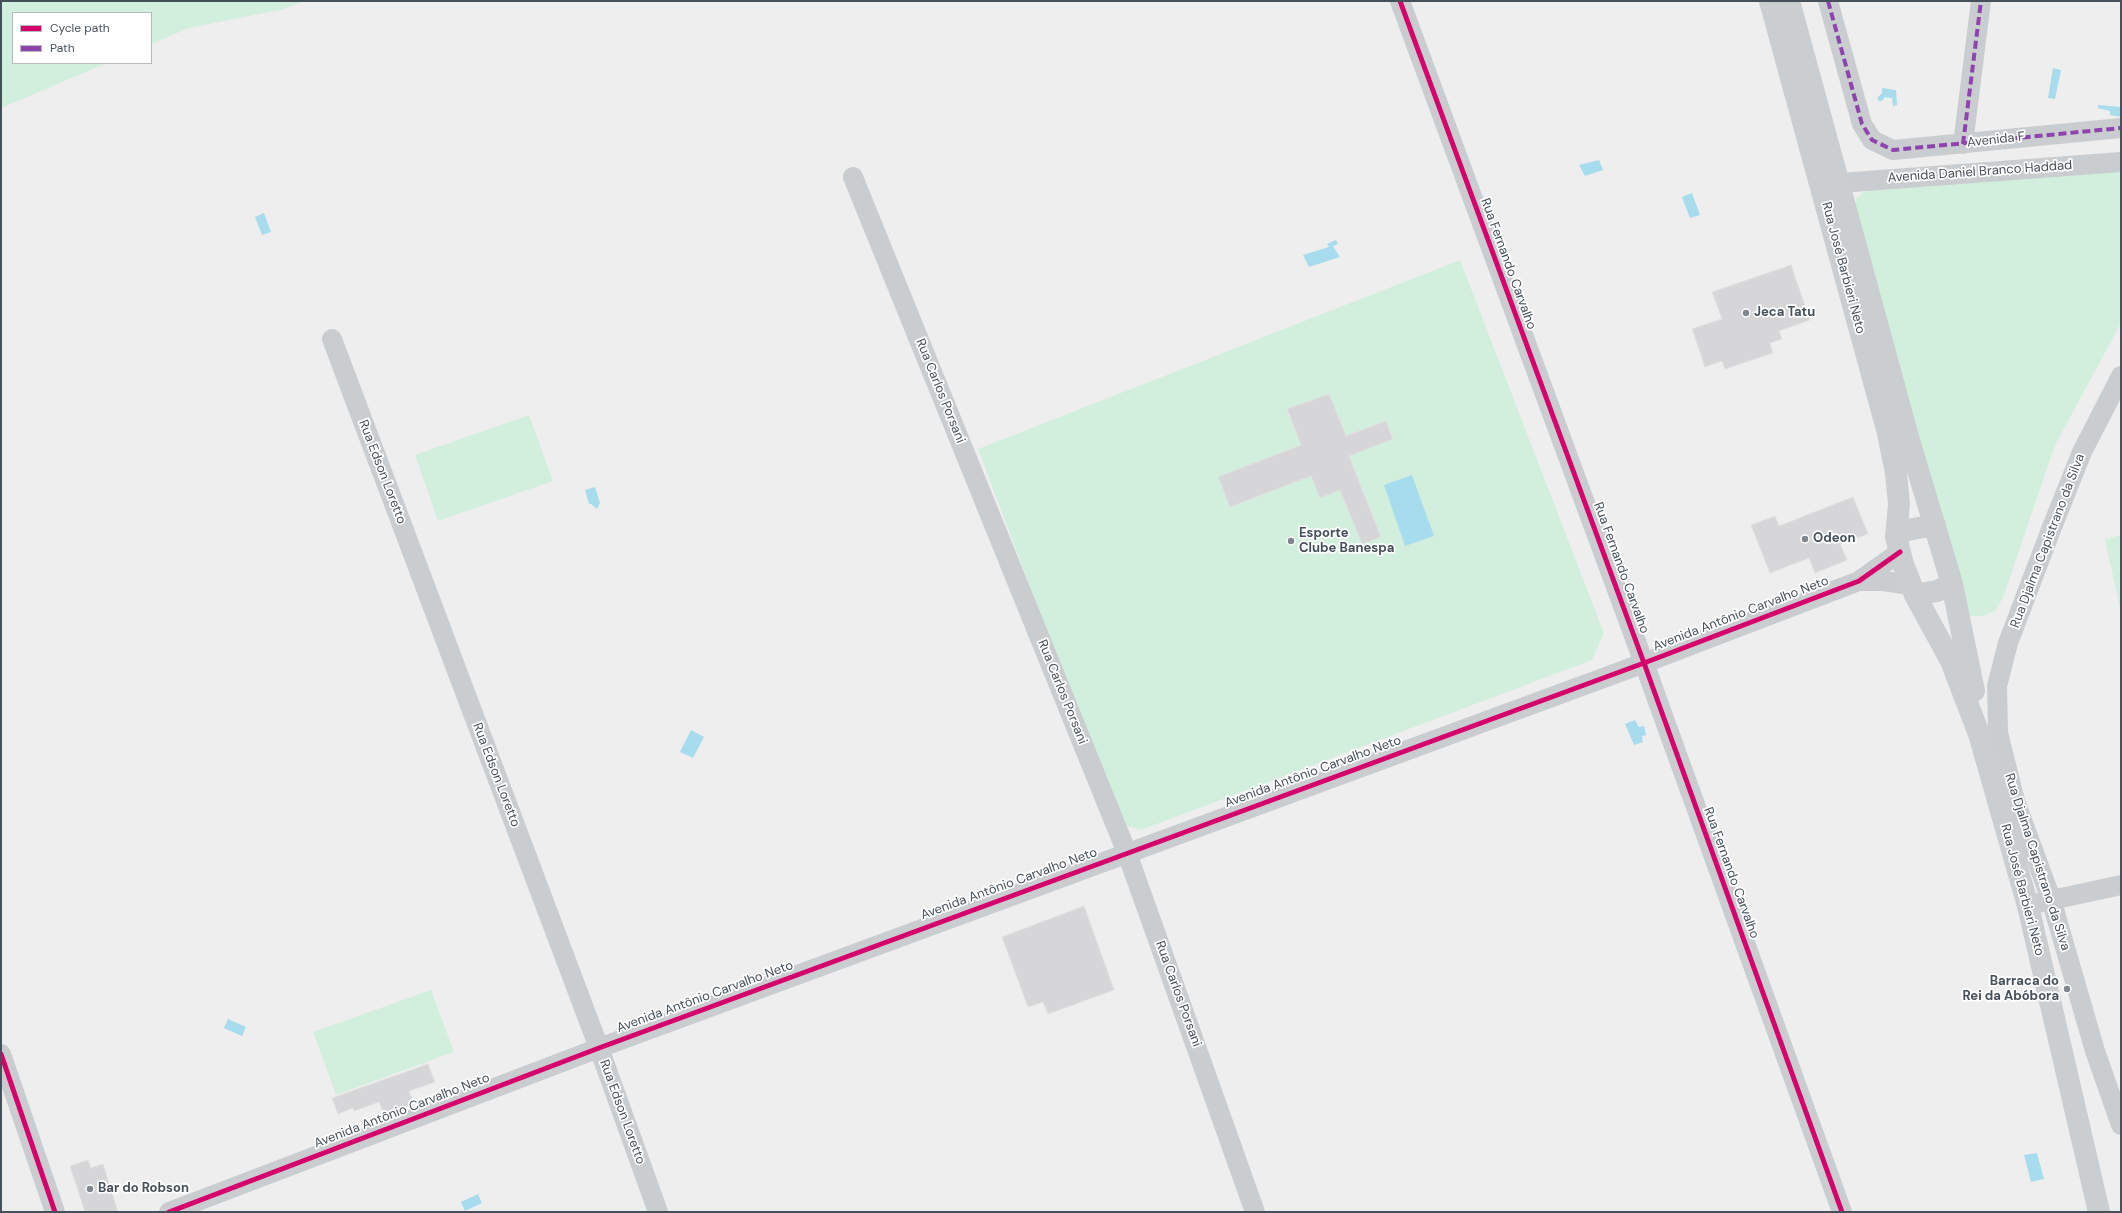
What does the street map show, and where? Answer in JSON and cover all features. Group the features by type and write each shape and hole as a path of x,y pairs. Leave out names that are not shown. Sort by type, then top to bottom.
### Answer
{"main road":[{"name":"Rua José Barbieri Neto","path":"1770,1 1888,433 1896,473 1899,504 1898,544 1913,590 1951,661 1979,734 2028,906 2099,1212"},
{"name":"Rua José Barbieri Neto","path":"1789,1 1840,183 1908,437 1952,584 1978,710 1979,734"},
{"path":"1898,544 1907,530 1935,525"},
{"path":"1913,590 1937,591 1952,584"}],"street":[{"name":"Rua Fernando Carvalho","path":"1400,1 1644,663 1842,1212"},
{"name":"Avenida F","path":"1828,1 1862,124 1872,140 1893,150 2121,128"},
{"path":"1963,144 1981,1"},
{"name":"Avenida Daniel Branco Haddad","path":"1840,183 2121,162"},
{"name":"Rua Carlos Porsani","path":"853,177 1127,853 1255,1212"},
{"name":"Rua Edson Loretto","path":"332,339 599,1048 658,1212"},
{"name":"Rua Djalma Capistrano da Silva","path":"2121,376 2082,452 2008,643 1997,686 1998,733 2014,801 2051,899 2095,1052 2121,1125"},
{"path":"1859,581 1898,544"},
{"name":"Avenida Antônio Carvalho Neto","path":"169,1212 599,1048 1644,663 1859,581"},
{"path":"1859,581 1883,581 1913,590"},
{"path":"2028,906 2051,899 2121,885"},
{"path":"1,1054 55,1212"},
{"path":"37,1158 39,1212"}],"green space":[{"path":"1,1 303,1 285,9 189,28 152,44 152,12 12,12 12,64 105,64 1,108"},
{"path":"2121,171 2121,323 2055,445 2003,598 1995,611 1983,616 1970,616 1855,211 1856,198 1866,191"},
{"name":"Esporte Clube Banespa","path":"1460,260 1604,633 1592,660 1141,830 1119,823 978,449"},
{"path":"529,415 553,481 438,521 415,455"},
{"path":"2121,535 2121,613 2105,539"},
{"path":"431,990 454,1052 336,1095 313,1032"}],"water":[{"path":"2053,68 2061,70 2055,99 2048,98"},
{"path":"1882,88 1896,90 1897,105 1893,106 1892,98 1885,97 1882,101 1879,101 1877,98 1882,93"},
{"path":"2098,105 2121,107 2121,117 2110,115 2110,111 2098,108"},
{"path":"1599,160 1603,170 1585,176 1579,165"},
{"path":"1692,193 1700,215 1690,218 1682,197"},
{"path":"264,213 271,232 262,235 255,217"},
{"path":"1336,240 1338,244 1333,246 1340,257 1309,267 1303,255 1329,247 1327,244"},
{"path":"1412,475 1434,536 1405,546 1384,485"},
{"path":"595,487 600,503 597,509 589,504 585,490"},
{"path":"1635,720 1639,727 1644,726 1646,735 1642,736 1643,742 1634,745 1625,724"},
{"path":"691,730 704,737 693,758 680,752"},
{"path":"228,1019 246,1027 242,1036 224,1028"},
{"path":"2037,1153 2044,1179 2031,1182 2024,1155"},
{"path":"478,1194 482,1203 465,1211 461,1202"}],"building":[{"name":"Jeca Tatu","path":"1791,265 1810,320 1779,331 1782,339 1770,343 1773,353 1725,369 1722,361 1705,367 1692,329 1722,319 1712,292"},
{"path":"1329,394 1346,436 1386,421 1393,439 1349,456 1381,537 1362,544 1340,490 1320,498 1311,476 1230,507 1218,477 1301,445 1287,409"},
{"name":"Odeon","path":"1853,497 1868,534 1840,544 1847,560 1815,573 1809,558 1770,573 1751,525 1775,516 1779,526"},
{"path":"1084,906 1114,990 1048,1014 1043,1002 1028,1007 1002,937"},
{"path":"428,1064 435,1082 409,1091 414,1104 384,1114 379,1102 354,1111 353,1108 338,1114 332,1098"},
{"name":"Bar do Robson","path":"88,1160 91,1168 103,1164 118,1212 85,1212 70,1166"}],"marked path":[{"path":"1828,1 1862,124 1872,140 1893,150 2121,128"},
{"path":"1963,144 1981,1"}],"cycle path":[{"path":"1400,1 1644,663 1842,1212"},
{"path":"169,1212 599,1048 1644,663 1859,581 1900,552"},
{"path":"1,1054 55,1212"}],"place":[{"name":"Jeca Tatu","path":"1746,313"},
{"name":"Odeon","path":"1805,539"},
{"name":"Esporte Clube Banespa","path":"1291,541"},
{"name":"Barraca do Rei da Abóbora","path":"2067,989"},
{"name":"Bar do Robson","path":"90,1189"}]}
